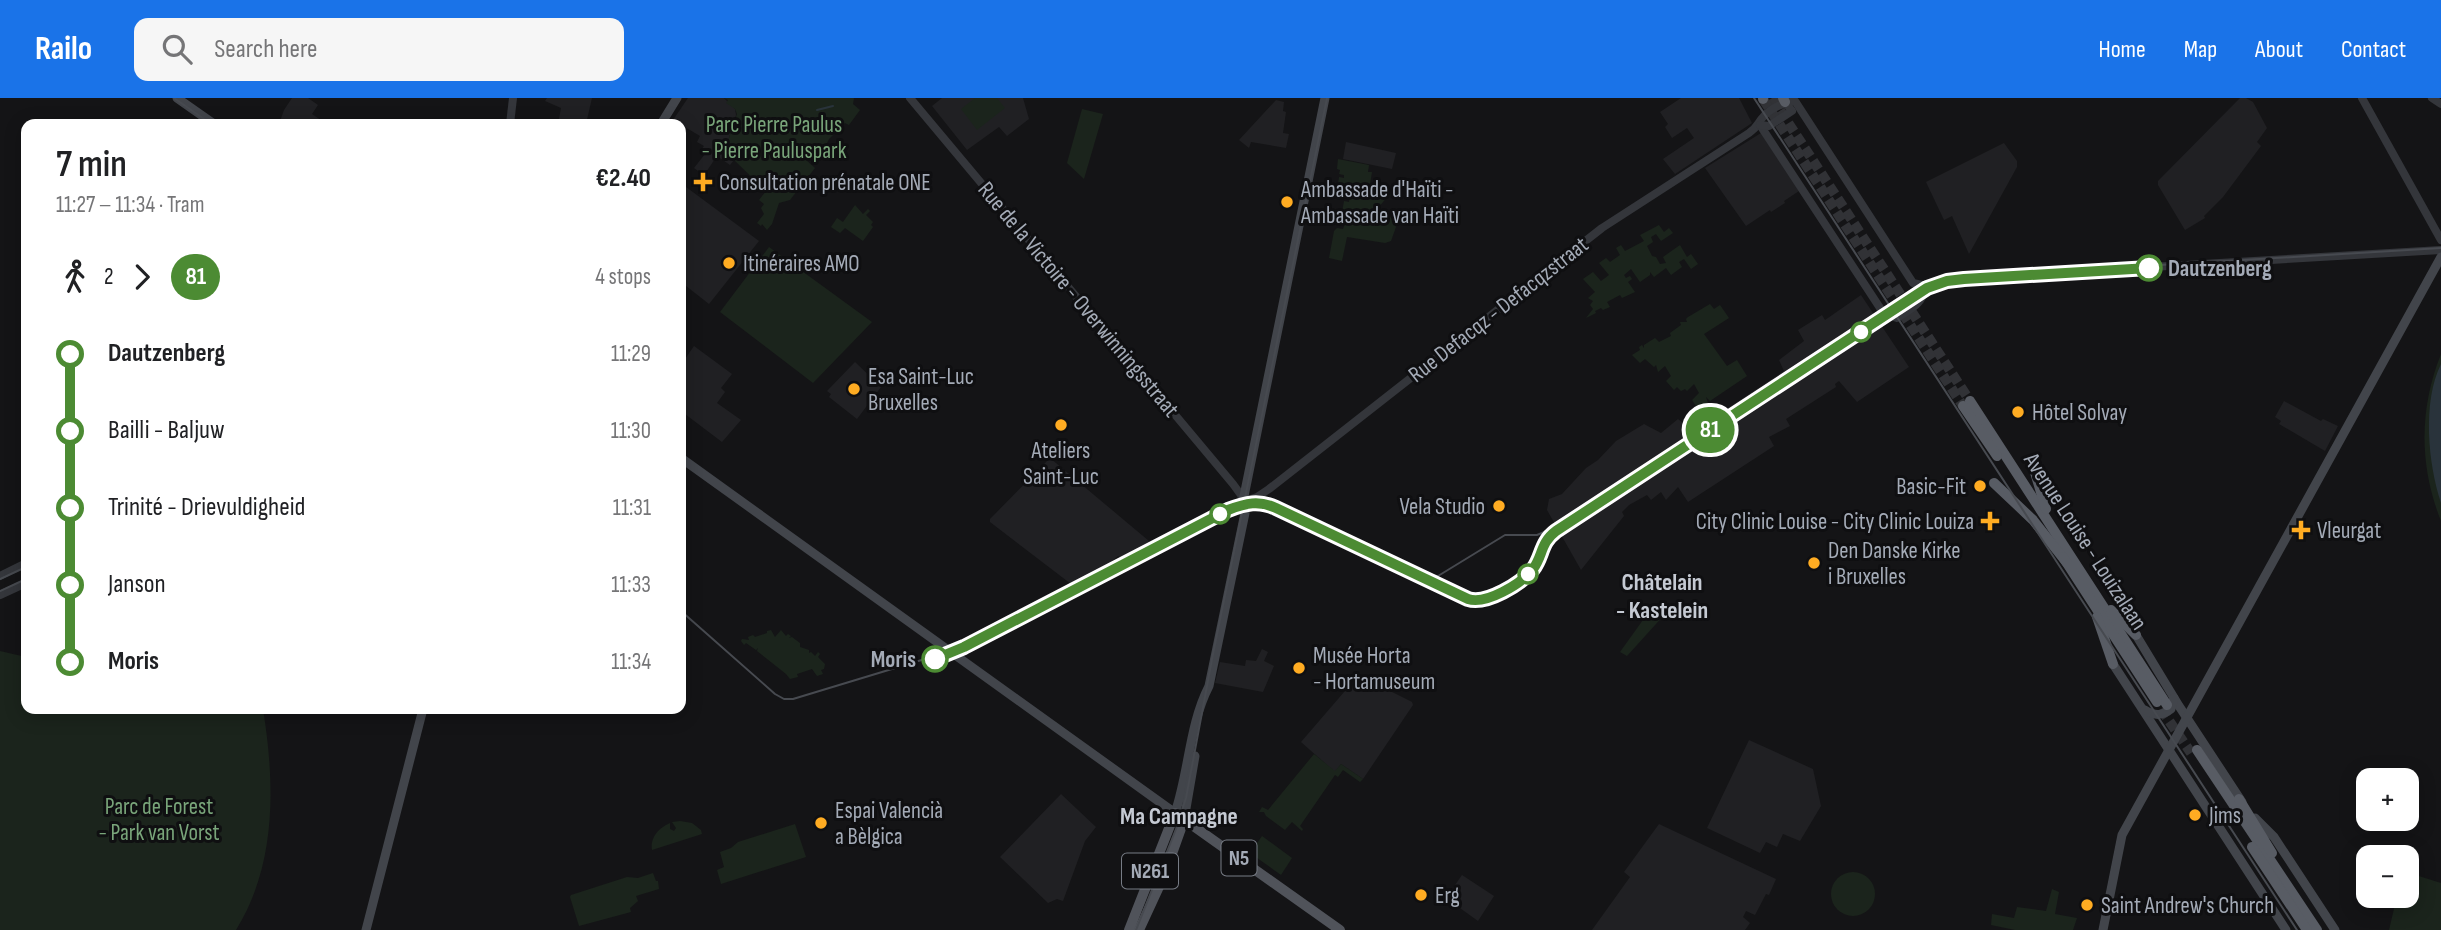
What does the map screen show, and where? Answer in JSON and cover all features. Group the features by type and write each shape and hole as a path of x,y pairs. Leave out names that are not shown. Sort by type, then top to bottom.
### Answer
{"highway":[{"name":"Avenue Louise - Louizalaan","path":"1967,403 2057,534 2167,704 2065,560 1967,403"},
{"path":"2034,469 2057,534"},
{"path":"1994,483 2033,520 2065,560 2097,618 2113,664"},
{"path":"2090,585 2136,635"},
{"path":"2307,930 2194,752 2316,930"},
{"path":"2239,799 2265,840 2298,902"}],"main road":[{"path":"177,98 207,119"},
{"path":"663,119 677,98"},
{"name":"N261","path":"1139,930 1164,876 1179,817 1181,796 1200,704 1205,694 1211,653 1325,98"},
{"path":"2104,930 2122,835 2441,257"},
{"name":"N5","path":"686,462 1340,930"},
{"name":"Avenue Louise - Louizalaan","path":"2136,635 2167,704 2187,716 2239,799 2274,837 2335,930"},
{"path":"2113,664 2286,930"},
{"path":"2143,709 2152,714 2163,714 2171,709 2167,704"},
{"path":"366,930 422,714"},
{"name":"N261","path":"1129,930 1179,817"}],"street":[{"path":"511,119 513,98"},
{"name":"Rue de la Victoire - Overwinningsstraat","path":"910,98 1233,484 1243,502"},
{"path":"2362,98 2441,240"},
{"path":"2432,98 2441,104"},
{"path":"1788,100 1913,282 1926,286 1943,280 1963,278 2441,250"},
{"name":"Rue Defacqz - Defacqzstraat","path":"1243,502 1269,489 1602,228 1760,125 1763,117 1788,100"},
{"path":"1760,125 1884,314 1897,318 1921,301 1926,286"},
{"path":"0,576 21,566"},
{"path":"0,595 21,585"}],"shaded area":[{"path":"292,98 308,98 318,105 312,114 319,119 281,119"},
{"path":"547,98 592,98 587,119 559,119 561,108 545,101"},
{"path":"688,98 724,98 735,109 736,115 728,141 738,151 738,155 730,165 717,156 704,175 694,168 705,154 701,150 704,146 697,142 700,136 686,128 686,119 674,119"},
{"path":"942,98 1023,98 1029,119 1007,136 999,127 967,150 932,106"},
{"path":"1681,98 1739,98 1752,123 1675,174 1663,159 1694,138 1687,128 1672,138 1665,127 1668,124 1660,112"},
{"path":"2240,98 2253,102 2267,128 2257,142 2261,146 2205,218 2185,230 2158,181"},
{"path":"1276,100 1284,102 1283,111 1286,112 1283,133 1289,134 1286,148 1251,142 1249,148 1239,140"},
{"path":"1761,133 1799,191 1784,201 1785,203 1746,226 1705,168"},
{"path":"1346,142 1396,153 1392,169 1343,159"},
{"path":"2004,143 2017,161 2017,167 1969,254 1952,216 1944,220 1926,182"},
{"path":"686,187 759,241 709,304 686,286"},
{"path":"1861,295 1909,367 1857,402 1839,381 1835,384 1836,387 1786,419 1790,426 1769,437 1774,446 1688,502 1678,487 1666,500 1661,492 1651,500 1647,495 1629,505 1622,512 1624,516 1581,570 1547,510 1549,499 1562,494 1616,441 1644,424 1661,433 1678,419 1693,431 1784,371 1779,360 1804,341 1798,330 1822,315 1825,320"},
{"path":"694,346 732,374 721,388 725,392 717,403 741,420 722,442 686,415 686,358"},
{"name":"Esa Saint-Luc Bruxelles","path":"855,362 881,387 857,419 829,397 831,394 827,391"},
{"path":"2441,364 2441,503 2430,452 2429,414 2435,379"},
{"path":"2284,401 2321,421 2323,419 2338,426 2325,451 2279,424 2281,421 2275,417"},
{"path":"1050,458 1149,541 1148,544 1121,558 1118,556 1071,584 990,522"},
{"path":"1262,649 1268,652 1264,661 1274,666 1263,692 1215,683 1220,662 1245,666 1246,660 1256,661"},
{"path":"1360,676 1412,702 1413,705 1363,779 1341,764 1335,772 1301,742"},
{"path":"1749,740 1813,769 1821,806 1800,841 1783,834 1777,847 1766,842 1760,853 1707,828"},
{"path":"1061,794 1096,827 1085,841 1063,901 1057,899 1048,903 1000,857"},
{"path":"1659,824 1776,879 1755,915 1746,911 1743,917 1750,923 1745,930 1592,930 1630,877 1624,872"},
{"path":"1462,875 1494,896 1478,921 1446,898"}],"green space":[{"name":"Parc Pierre Paulus - Pierre Pauluspark","path":"724,98 854,98 853,104 860,110 849,125 845,123 826,145 823,144 818,151 813,151 806,160 815,168 790,200 779,203 772,224 767,230 757,223 764,214 761,208 764,204 759,200 766,191 735,161 738,151 727,144 737,114"},
{"path":"975,98 997,98 1005,108 977,130 961,109"},
{"path":"1082,109 1103,114 1084,179 1067,163"},
{"path":"1338,159 1369,165 1368,172 1372,172 1369,190 1389,194 1392,190 1398,195 1388,196 1378,208 1387,210 1396,227 1391,241 1385,243 1347,237 1342,261 1329,258 1334,231 1337,228 1343,229 1345,224 1340,223 1344,201 1349,202 1350,195 1347,194 1348,187 1338,184 1339,177 1344,178 1344,175 1339,174 1340,170 1337,169"},
{"path":"855,205 863,214 868,209 870,211 866,215 873,222 873,227 863,241 845,228 840,233 831,227 837,218 843,222"},
{"path":"1659,225 1664,232 1669,228 1673,233 1661,241 1656,234 1651,237 1653,242 1647,246 1660,264 1666,263 1663,257 1680,245 1687,257 1691,254 1698,264 1691,269 1684,259 1679,262 1682,267 1671,275 1666,268 1654,277 1650,272 1650,275 1640,282 1631,269 1624,275 1632,279 1628,282 1635,292 1622,298 1620,295 1607,302 1610,307 1603,310 1601,308 1586,318 1593,309 1590,305 1593,301 1588,298 1595,292 1583,279 1593,272 1601,281 1609,275 1599,263 1606,258 1610,262 1620,255 1616,248 1621,245 1625,251 1644,241 1640,235"},
{"path":"769,247 872,322 813,383 720,312"},
{"path":"1710,304 1714,309 1720,305 1729,318 1704,334 1727,366 1737,360 1747,376 1710,401 1706,397 1708,403 1698,409 1692,400 1699,393 1694,384 1687,391 1681,391 1677,387 1674,390 1666,381 1671,376 1665,366 1658,372 1656,365 1654,367 1645,359 1640,363 1632,355 1640,350 1639,347 1642,345 1644,348 1644,345 1655,338 1659,342 1671,336 1670,333 1681,325 1680,322 1687,322 1688,317"},
{"path":"2441,354 2441,521 2429,479 2424,438 2429,396"},
{"path":"1653,606 1665,614 1627,656 1620,652"},
{"path":"771,630 775,637 781,630 786,636 788,634 791,636 789,638 792,637 800,643 800,647 815,656 818,652 818,657 825,664 821,670 823,674 817,676 812,669 790,679 757,651 758,648 756,650 741,641"},
{"name":"Parc de Forest - Park van Vorst","path":"0,651 21,656 21,714 264,714 271,794 266,851 249,905 236,930 0,930"},
{"path":"1314,754 1335,771 1341,764 1363,779 1360,782 1343,770 1338,777 1335,775 1300,826 1302,831 1292,822 1285,830 1264,812 1259,812 1262,807 1268,810"},
{"path":"672,822 692,823 702,834 652,850 652,841 659,830 670,823 670,829 674,831 676,828"},
{"path":"795,824 806,857 721,884 717,870 724,867 720,852 738,842"},
{"name":"Ma Campagne","path":"1262,836 1292,858 1281,875 1250,853"},
{"path":"1853,872 1862,873 1869,878 1874,885 1874,903 1869,910 1862,915 1853,916 1844,915 1837,910 1832,903 1831,894 1832,885 1837,878 1844,873"},
{"path":"653,873 659,889 636,896 638,901 630,908 631,912 579,926 571,895 627,877 638,878"},
{"path":"2419,876 2441,883 2441,930 2389,930 2394,908 2419,908"},
{"path":"2052,889 2059,892 2055,914 2077,918 2073,930 2015,930 1991,925 1992,914 2014,918 2017,907 2046,911"}],"waterway":[{"path":"817,110 833,106"}],"tunnel":[{"path":"1772,98 1970,401"},
{"path":"1763,99 1963,406"},
{"path":"2161,709 2191,753"}],"tram line":[{"path":"174,98 204,119"},
{"path":"1136,930 1186,798 1327,98"},
{"path":"1754,98 2297,930"},
{"path":"686,615 775,694 784,699 793,699 948,652 1229,506 1248,499 1268,501 1425,575 1438,576 1505,535 1537,535 1554,528 1934,281 1963,277 2441,248"},
{"name":"81","path":"935,659 964,647 1228,510 1254,502 1263,502 1468,599 1487,600 1532,571 1543,545 1556,531 1927,288 1964,279 2149,268"},
{"path":"1424,578 1468,599 1487,600 1532,571 1545,541 1557,530"},
{"path":"0,579 21,569"},
{"path":"0,591 21,581"}],"place":[{"name":"Consultation prénatale ONE","path":"703,182"},
{"name":"Ambassade d'Haïti - Ambassade van Haïti","path":"1287,202"},
{"name":"Itinéraires AMO","path":"729,263"},
{"name":"Dautzenberg","path":"2149,268"},
{"name":"Esa Saint-Luc Bruxelles","path":"854,389"},
{"name":"Hôtel Solvay","path":"2018,412"},
{"name":"Ateliers Saint-Luc","path":"1061,425"},
{"name":"Basic-Fit","path":"1980,486"},
{"name":"Vela Studio","path":"1499,506"},
{"name":"City Clinic Louise - City Clinic Louiza","path":"1990,521"},
{"name":"Vleurgat","path":"2301,530"},
{"name":"Den Danske Kirke i Bruxelles","path":"1814,563"},
{"name":"Moris","path":"935,659"},
{"name":"Musée Horta - Hortamuseum","path":"1299,668"},
{"name":"Jims","path":"2195,815"},
{"name":"Espai Valencià a Bèlgica","path":"821,823"},
{"name":"Erg","path":"1421,895"},
{"name":"Saint Andrew's Church","path":"2087,905"}],"district":[{"name":"Châtelain - Kastelein","path":"1662,596"},
{"name":"Ma Campagne","path":"1179,816"}]}
